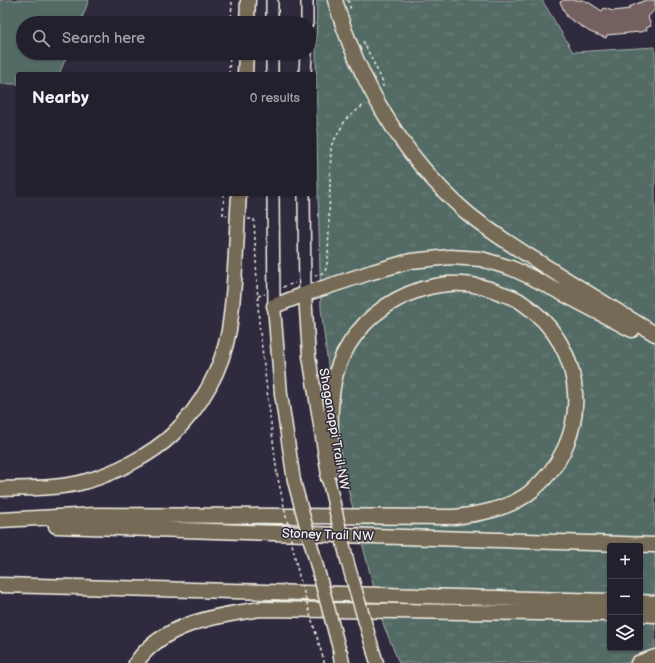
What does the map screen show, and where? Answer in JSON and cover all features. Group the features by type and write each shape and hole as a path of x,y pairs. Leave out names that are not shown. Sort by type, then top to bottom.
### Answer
{"highway":[{"path":"247,16 248,0"},
{"path":"335,0 354,55 375,97 394,128 419,163 443,189 465,211 490,231 612,309 655,334"},
{"path":"245,72 246,60"},
{"path":"0,489 61,486 87,481 112,472 153,449 171,435 183,422 213,380 221,360 229,331 239,196"},
{"path":"274,306 305,294 411,261 450,257 481,259 531,276 655,342"},
{"path":"0,520 95,515 439,517 472,515 492,511 510,504 528,494 546,478 560,459 574,423 576,395 573,379 568,360 549,326 520,301 482,286 462,283 443,284 410,293 378,310 358,331 343,356 337,370 331,405 332,462 328,478"},
{"name":"Stoney Trail NW","path":"0,524 655,545"},
{"path":"0,585 607,601"},
{"path":"643,602 655,603"},
{"path":"136,663 152,646 170,633 188,624 228,614 261,609 607,614"},
{"path":"643,614 655,615"},
{"path":"638,663 655,657"}],"main road":[{"path":"272,0 272,16"},
{"path":"307,0 307,16"},
{"path":"272,60 272,72"},
{"path":"305,72 306,60"},
{"path":"273,196 273,291 280,394 294,481 342,659"},
{"name":"Shaganappi Trail NW","path":"304,196 305,294 309,356 328,478 348,564 376,658"}],"path":[{"path":"231,16 232,0"},
{"path":"348,0 352,13"},
{"path":"258,296 324,272 328,259 331,146 346,119 375,97 383,94 383,82 362,40"},
{"path":"229,72 230,60"},
{"path":"224,196 224,215 237,218 254,219 259,323 277,474 299,576 324,662"}],"green space":[{"path":"0,0 89,0 83,16 16,16 16,60 65,60 60,72 16,72 16,84 0,84"},
{"path":"317,0 542,0 573,52 655,47 655,663 399,663 384,626 350,497 337,440 321,308 316,51"}],"building":[{"path":"564,0 583,0 602,11 604,8 613,11 630,9 629,7 646,0 655,0 655,9 648,17 651,26 646,28 647,30 607,35 606,38 590,32 567,17 560,2"}]}
